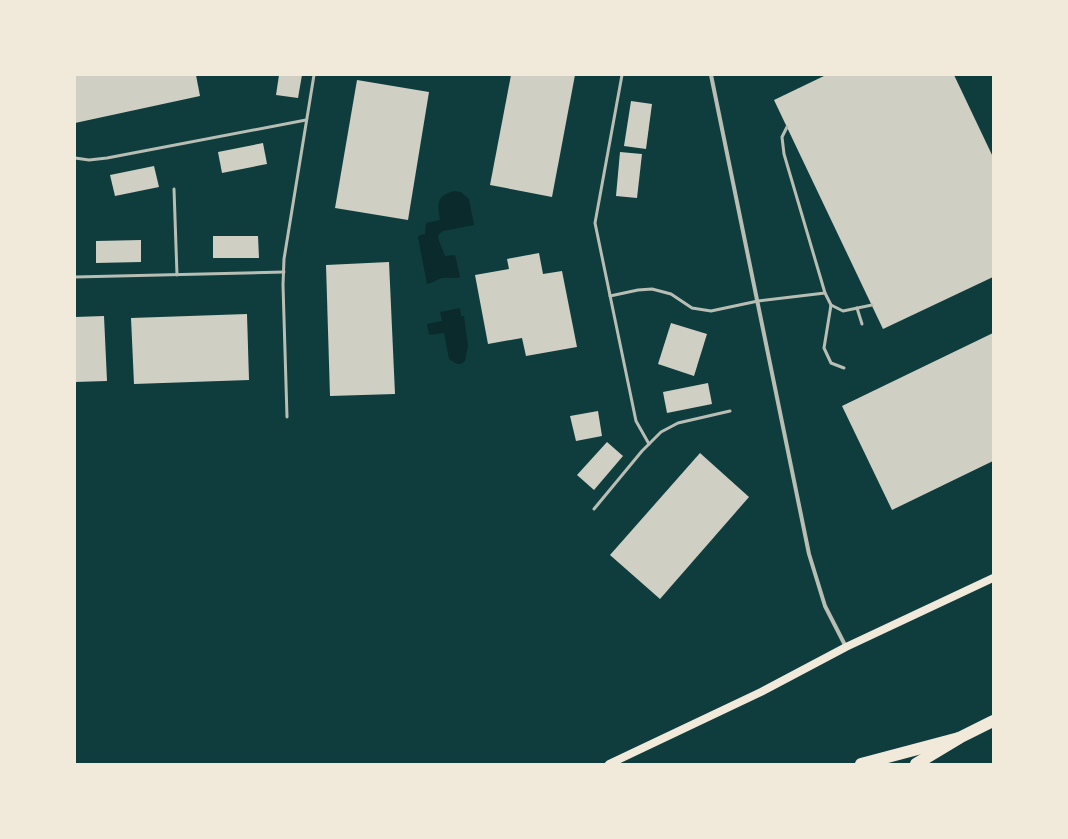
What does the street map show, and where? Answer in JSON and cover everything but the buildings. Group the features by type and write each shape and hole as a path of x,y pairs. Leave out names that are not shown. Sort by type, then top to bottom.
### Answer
{"highway":[{"path":"916,764 959,738 993,721"},
{"path":"861,764 959,738"}],"main road":[{"path":"609,764 761,692 846,647 993,578"}],"street":[{"path":"711,75 809,554 825,606 846,647"}],"lane":[{"path":"287,417 283,285 284,259 314,75"},
{"path":"622,75 595,223 636,421 649,444"},
{"path":"75,158 89,160 107,158 306,120"},
{"path":"787,127 782,137 784,154 825,293 830,305 824,348 831,363 844,368"},
{"path":"174,189 177,275"},
{"path":"75,277 284,272"},
{"path":"610,296 638,290 652,289 671,294 692,308 710,311 758,301 825,293"},
{"path":"830,305 843,311 872,305"},
{"path":"857,308 862,324"},
{"path":"594,509 661,432 678,422 730,411"}],"water":[{"path":"454,191 461,192 469,199 474,225 443,231 439,234 438,238 445,256 455,255 460,277 443,278 427,284 418,237 425,234 426,223 440,220 438,209 439,201 444,195"},
{"path":"460,308 461,316 464,316 468,346 465,361 461,364 457,364 449,359 444,333 429,335 427,324 442,321 440,312"}]}
